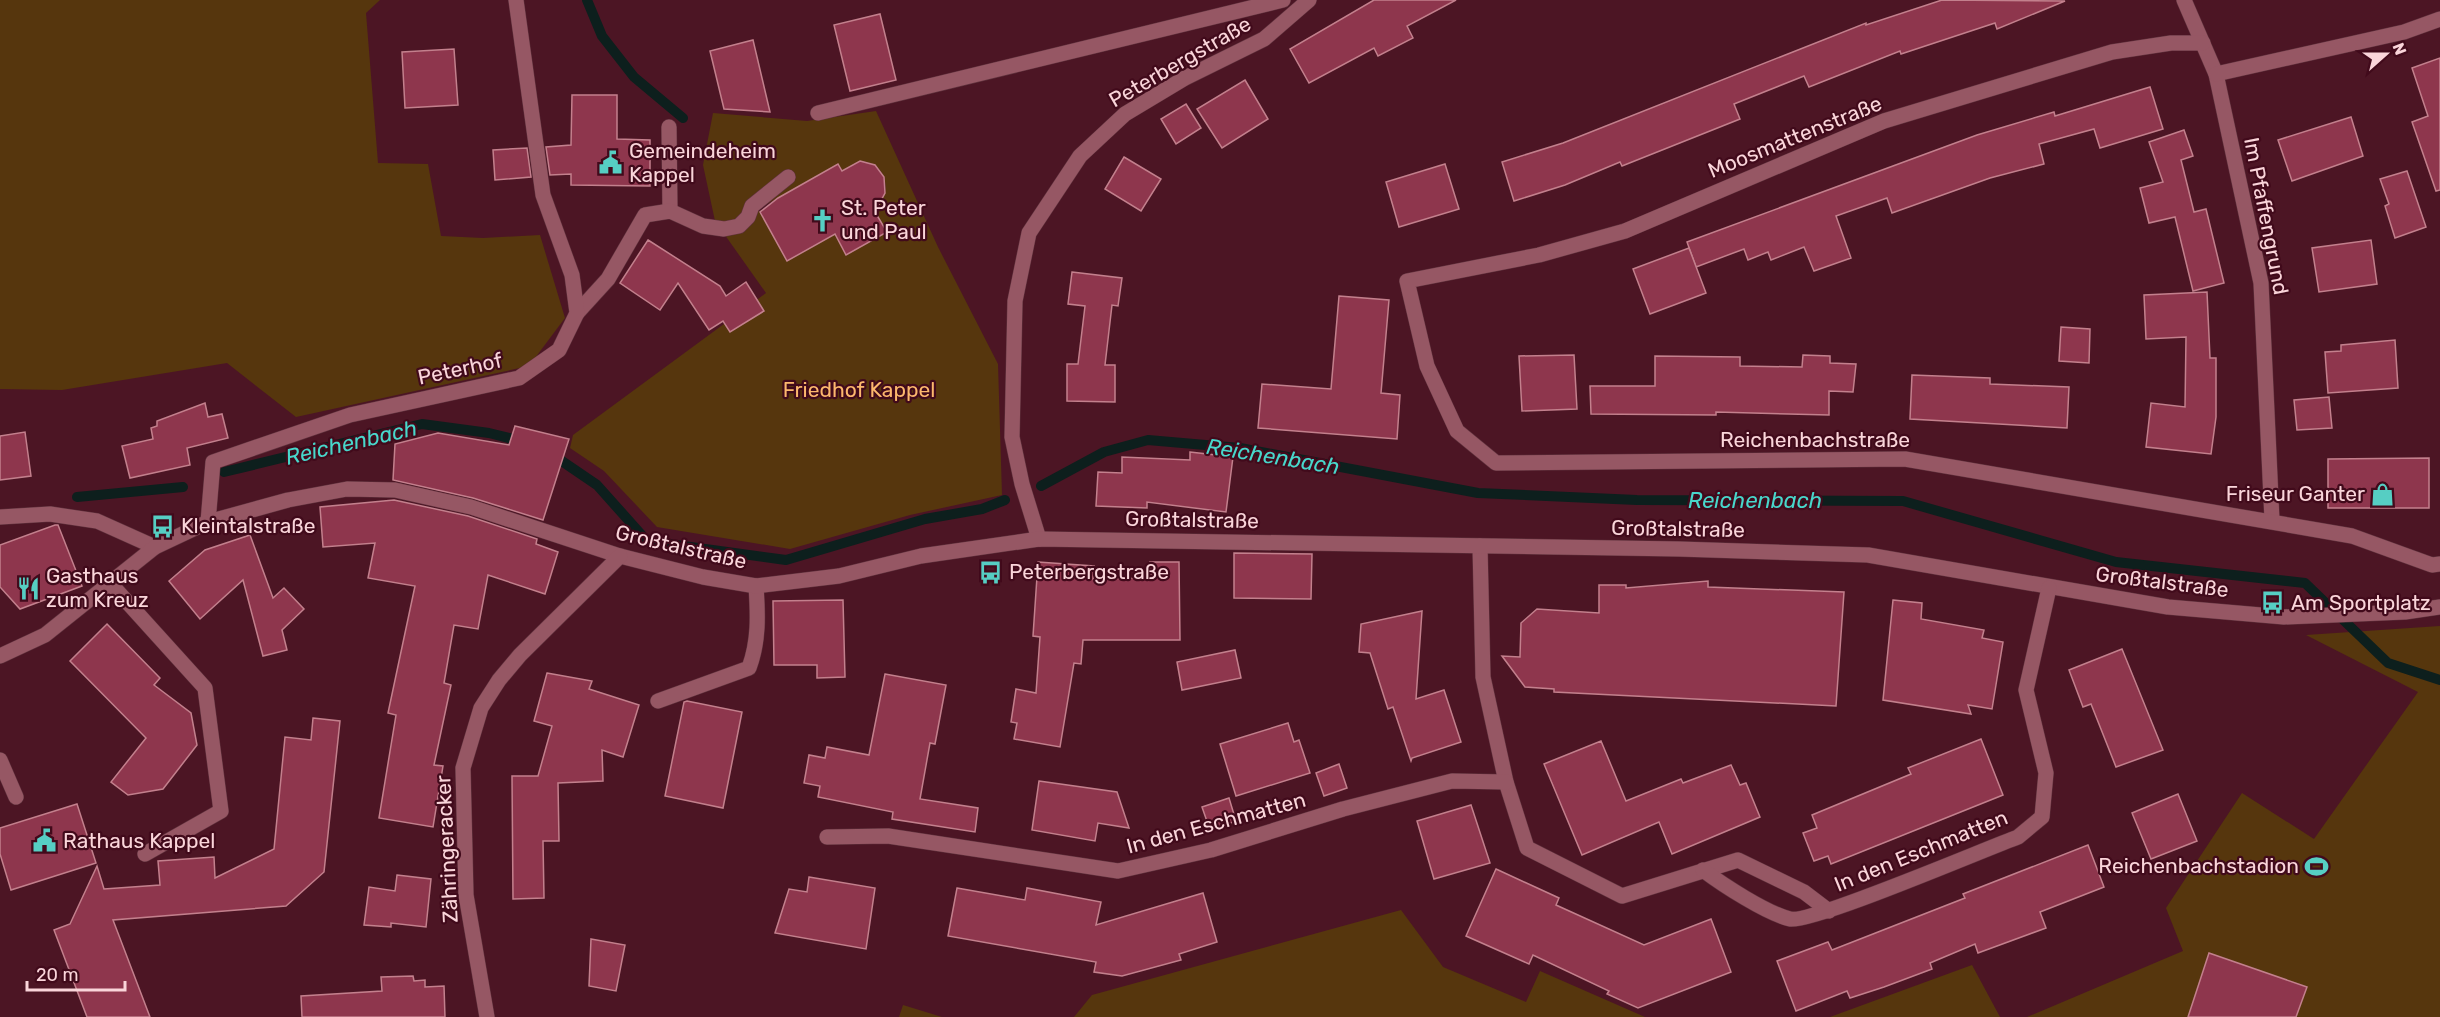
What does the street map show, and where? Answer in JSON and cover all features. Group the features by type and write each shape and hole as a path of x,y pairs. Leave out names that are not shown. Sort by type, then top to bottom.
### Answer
{"street":[{"path":"516,0 543,195 572,274 577,313"},
{"name":"Peterbergstraße","path":"818,113 1283,0"},
{"name":"Peterbergstraße","path":"1040,539 1022,484 1012,437 1015,302 1029,232 1080,156 1125,114 1185,78 1264,39 1309,0"},
{"name":"Im Pfaffengrund","path":"2184,0 2216,74 2261,283 2272,520"},
{"path":"2216,74 2404,32 2440,19"},
{"name":"Moosmattenstraße","path":"1407,281 1539,255 1625,231 1884,121 2112,52 2171,43 2203,43"},
{"path":"669,126 670,212"},
{"path":"577,313 609,279 645,215 670,212 703,226 724,229 739,226 745,222 752,206 788,177"},
{"name":"Reichenbachstraße","path":"1407,281 1427,366 1457,431 1496,463 1905,459 2272,520 2352,536 2432,565 2440,564"},
{"name":"Peterhof","path":"208,522 213,462 350,415 519,378 560,350 577,313"},
{"name":"Großtalstraße","path":"0,656 45,635 156,547 208,522 288,500 347,489 395,490 471,507 620,556 703,577 756,586 839,576 921,556 1040,539 1868,555 2168,607 2284,617 2405,612 2440,607"},
{"path":"0,517 50,514 97,521 156,547"},
{"name":"In den Eschmatten","path":"1480,546 1483,676 1506,782 1527,848 1622,896 1738,860 1804,892 1829,911"},
{"name":"Zähringeracker","path":"487,1017 466,895 463,768 481,708 499,680 620,556"},
{"path":"110,584 205,688 220,811 145,854"},
{"path":"658,701 749,668 754,653 758,623 756,586"},
{"name":"In den Eschmatten","path":"1703,870 1726,888 1792,920 1829,911 2018,837 2042,817 2046,773 2026,690 2049,588"},
{"path":"0,760 16,797"},
{"name":"In den Eschmatten","path":"828,837 888,836 1118,871 1211,850 1343,809 1452,781 1506,782"}],"green space":[{"path":"0,0 380,0 366,13 378,163 428,164 441,236 483,238 540,235 565,318 529,366 296,417 227,363 62,390 0,389"},
{"name":"Friedhof Kappel","path":"876,111 938,247 998,364 1002,495 910,515 790,549 657,527 604,471 570,448 573,435 766,293 715,221 703,165 713,113 807,121","holes":["860,161 877,167 885,181 885,193 872,205 887,232 846,255 835,234 787,261 758,209 838,164 842,171"]},
{"name":"Reichenbachstadion","path":"2440,626 2440,1017 2027,1017 2183,951 2166,908 2242,793 2314,839 2418,692 2306,635"},
{"path":"1401,910 1443,967 1526,1002 1540,971 1645,1017 1074,1017 1092,995"},
{"path":"1972,965 2000,1017 1830,1017"},
{"path":"903,1005 942,1017 899,1017"}],"building":[{"path":"1374,0 1456,0 1407,26 1413,38 1378,56 1374,48 1309,83 1290,49"},
{"path":"1942,0 2065,1 1997,29 1995,23 1901,54 1900,51 1809,87 1804,76 1734,104 1740,119 1622,166 1620,162 1565,185 1514,201 1502,162 1563,143 1866,23 1866,25"},
{"path":"880,14 896,80 850,91 834,25"},
{"path":"753,40 770,112 724,109 710,51"},
{"path":"454,49 458,105 405,108 402,52"},
{"path":"2440,58 2440,190 2436,191 2412,122 2428,116 2412,68"},
{"path":"1245,80 1268,119 1222,148 1197,109"},
{"path":"2150,87 2163,129 2100,148 2094,129 2039,144 2044,164 1990,178 1892,213 1887,198 1836,216 1851,258 1814,271 1804,247 1771,260 1768,252 1748,260 1744,249 1696,267 1687,242 1977,135 2054,112 2055,116"},
{"name":"Gemeindeheim Kappel","path":"572,95 617,95 617,139 650,140 650,186 571,185 571,174 550,175 546,147 571,145"},
{"path":"1186,104 1201,128 1176,144 1161,119"},
{"path":"2351,117 2363,156 2292,181 2278,140"},
{"path":"2184,130 2193,156 2181,160 2194,212 2206,209 2224,283 2193,291 2175,217 2149,223 2140,188 2163,182 2149,142"},
{"path":"527,148 531,177 495,180 493,150"},
{"path":"1124,157 1161,179 1141,211 1105,189"},
{"name":"St. Peter und Paul","path":"860,161 875,165 884,177 885,193 875,212 887,232 846,255 835,234 787,261 760,212 778,198 838,164 842,171"},
{"path":"1445,164 1459,209 1399,227 1386,182"},
{"path":"2407,171 2426,227 2395,238 2385,206 2389,204 2380,179"},
{"path":"648,240 720,286 726,296 746,282 764,311 730,332 723,321 709,330 678,283 660,310 620,283"},
{"path":"2371,240 2377,284 2319,292 2312,248"},
{"path":"1689,248 1706,293 1650,314 1633,269"},
{"path":"1072,272 1122,278 1118,306 1112,305 1105,365 1115,365 1115,402 1067,401 1067,364 1078,364 1085,306 1068,304"},
{"path":"2207,292 2210,358 2216,358 2216,417 2211,454 2146,447 2151,403 2185,407 2186,337 2146,339 2144,295"},
{"path":"1339,296 1389,300 1381,393 1400,395 1397,439 1258,428 1262,384 1331,389"},
{"path":"2061,327 2090,329 2089,363 2059,361"},
{"path":"2395,340 2398,388 2328,393 2325,352 2341,351 2341,345"},
{"path":"1574,355 1577,409 1522,411 1519,356"},
{"path":"1803,355 1830,356 1830,363 1856,364 1853,392 1829,391 1829,415 1716,412 1716,415 1591,414 1590,386 1655,386 1655,356 1740,357 1740,366 1802,367"},
{"path":"1912,375 1990,378 1990,384 2069,387 2067,428 1910,419"},
{"path":"2329,397 2332,428 2297,430 2294,400"},
{"path":"205,403 208,417 222,414 228,438 187,448 190,465 130,478 122,446 153,439 151,428 157,426 157,421"},
{"path":"515,426 569,439 543,520 473,498 393,480 395,444 438,433 509,445"},
{"path":"25,432 31,476 0,480 0,436"},
{"path":"1190,452 1233,457 1226,512 1147,502 1147,508 1096,506 1098,472 1122,473 1122,457 1190,460"},
{"path":"2429,458 2429,508 2328,508 2328,459"},
{"path":"394,500 468,516 537,539 536,544 558,552 545,594 488,575 478,629 454,625 444,683 451,685 434,765 443,766 433,827 379,818 396,715 388,713 415,586 368,578 375,543 323,547 320,507"},
{"path":"58,525 82,586 20,609 0,587 0,545"},
{"path":"250,535 273,598 284,588 304,609 282,630 287,650 263,656 243,580 200,619 169,581 205,550"},
{"path":"1234,553 1312,554 1311,599 1234,598"},
{"path":"1038,562 1094,566 1093,579 1151,578 1150,562 1179,562 1180,640 1083,640 1081,664 1074,663 1060,747 1014,739 1017,723 1011,722 1016,689 1036,693 1040,637 1033,636"},
{"path":"1708,581 1708,587 1844,592 1836,706 1554,692 1554,689 1525,687 1502,656 1520,657 1521,623 1537,609 1599,613 1599,585 1626,585 1626,588"},
{"path":"843,600 845,677 817,678 817,665 774,665 773,601"},
{"path":"1893,600 1922,603 1921,619 1984,630 1982,638 2003,642 1992,709 1968,705 1971,714 1883,700"},
{"path":"1422,611 1416,699 1444,690 1461,742 1412,758 1411,761 1393,707 1388,709 1370,653 1359,652 1361,624"},
{"path":"107,624 160,678 154,685 191,713 197,745 163,789 128,795 111,782 146,738 70,661"},
{"path":"2122,649 2163,750 2116,767 2091,704 2083,707 2069,670"},
{"path":"1235,650 1241,678 1182,690 1177,662"},
{"path":"547,673 592,681 589,689 639,705 623,757 602,750 603,781 558,783 559,841 543,841 544,898 513,899 512,776 538,776 552,726 534,721"},
{"path":"885,674 946,685 935,744 930,743 920,799 978,808 975,832 892,819 893,812 818,797 820,786 804,783 809,755 825,758 827,747 869,755"},
{"path":"684,702 742,712 723,808 665,796"},
{"path":"313,718 340,721 324,872 286,906 113,920 150,1017 87,1017 54,930 70,924 97,866 104,889 160,885 158,861 214,857 215,878 274,849 285,737 311,740"},
{"path":"1288,723 1294,742 1299,740 1310,773 1236,796 1220,744"},
{"path":"1981,739 2003,795 1831,864 1828,856 1814,861 1803,833 1817,828 1812,815 1911,774 1908,768"},
{"path":"1601,741 1626,801 1681,779 1683,783 1731,765 1740,785 1746,783 1760,817 1672,854 1659,822 1582,855 1544,764"},
{"path":"1339,764 1347,788 1324,796 1316,773"},
{"path":"1039,781 1117,792 1129,828 1098,823 1095,841 1032,830"},
{"path":"2178,794 2197,841 2151,859 2132,813"},
{"path":"1229,798 1236,821 1210,830 1202,807"},
{"name":"Rathaus Kappel","path":"77,804 96,863 11,890 0,854 0,828"},
{"path":"1471,805 1490,863 1434,879 1417,821"},
{"path":"2088,845 2104,887 2040,912 2046,928 1978,953 1975,944 1930,963 1932,969 1884,987 1850,998 1847,991 1796,1011 1777,961 1828,942 1832,950 1965,898 1963,894"},
{"path":"1496,869 1559,898 1556,905 1644,945 1711,919 1731,972 1638,1008 1607,994 1609,991 1533,955 1529,964 1466,936"},
{"path":"397,875 431,879 426,927 391,923 391,927 364,925 369,887 395,891"},
{"path":"809,877 875,888 866,949 775,933 789,889 807,892"},
{"path":"957,888 1025,900 1027,888 1101,902 1096,925 1203,893 1217,942 1179,954 1181,960 1122,976 1094,972 1096,962 948,936"},
{"path":"591,939 625,945 616,991 589,986"},
{"path":"2209,953 2307,987 2296,1017 2188,1017"},
{"path":"413,976 414,981 425,980 425,987 444,986 445,1017 302,1017 301,996 382,991 381,977"}],"waterway":[{"path":"587,0 602,36 634,77 683,118"},
{"name":"Reichenbach","path":"224,472 422,424 489,433 525,442"},
{"name":"Reichenbach","path":"1041,486 1104,452 1148,440 1240,448 1478,493 1637,500 1903,501 2116,562 2305,583 2388,663 2440,680"},
{"name":"Reichenbach","path":"550,453 597,485 647,541 786,560 925,519 982,509 1005,500"},
{"name":"Reichenbach","path":"77,497 183,487"}],"place":[{"name":"Gemeindeheim Kappel","path":"611,163"},
{"name":"St. Peter und Paul","path":"823,220"},
{"name":"Friseur Ganter","path":"2383,494"},
{"name":"Kleintalstraße","path":"163,526"},
{"name":"Peterbergstraße","path":"991,572"},
{"name":"Gasthaus zum Kreuz","path":"28,588"},
{"name":"Am Sportplatz","path":"2273,603"},
{"name":"Rathaus Kappel","path":"45,841"},
{"name":"Reichenbachstadion","path":"2317,866"}]}
